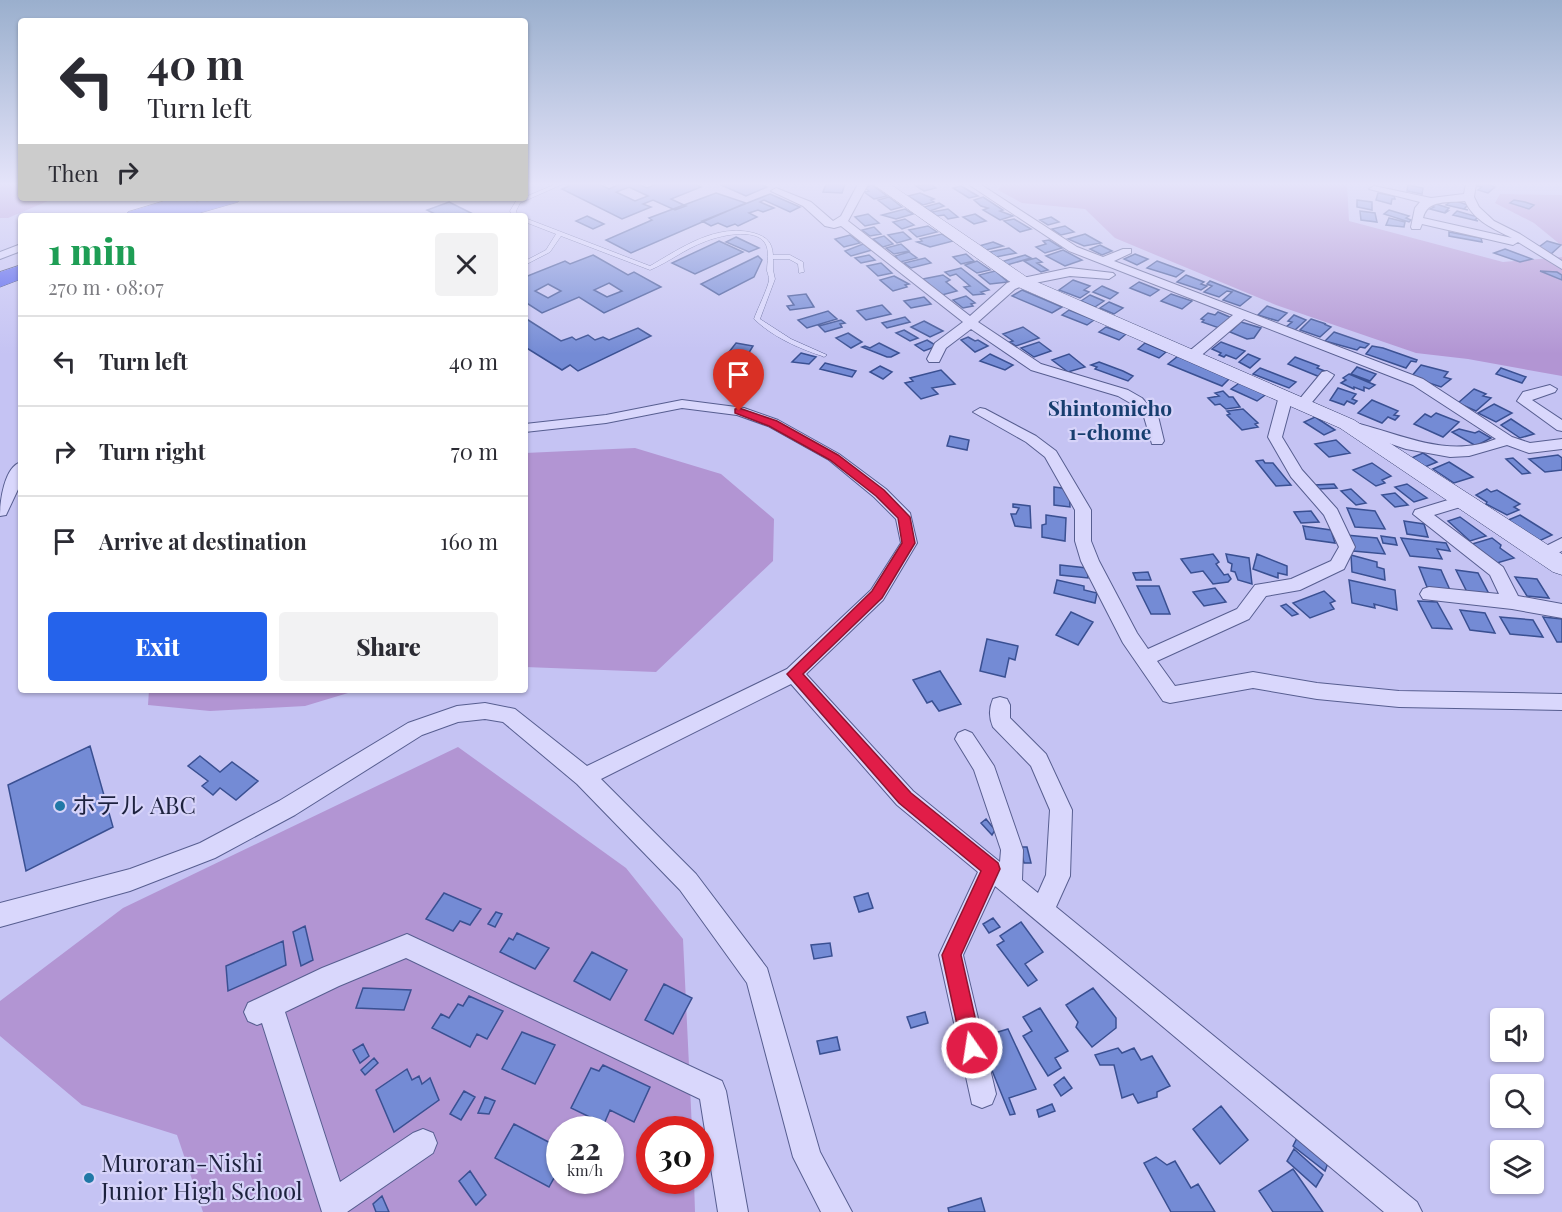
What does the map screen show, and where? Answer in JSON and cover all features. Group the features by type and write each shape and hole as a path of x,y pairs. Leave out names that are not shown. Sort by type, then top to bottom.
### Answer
{"highway":[{"path":"0,267 18,259"},
{"path":"0,280 18,272"}],"street":[{"path":"866,241 970,322 1036,367 1123,393 1137,401 1151,416 1157,441"},
{"path":"962,241 1022,282 1347,424 1400,443 1450,454 1491,448 1507,440"},
{"path":"1060,241 1073,249 1103,261 1419,382 1507,440 1529,448 1562,444"},
{"path":"1503,241 1531,246"},
{"path":"1521,241 1562,266"},
{"path":"0,255 18,248"},
{"path":"1103,261 1127,251"},
{"path":"934,359 940,346 992,305 1006,289 1022,282 1070,272 1108,275"},
{"path":"1192,356 1242,314"},
{"path":"1145,658 1243,614 1261,590 1293,585 1338,565 1347,548 1331,513 1296,474 1275,437 1281,409 1327,375"},
{"path":"1550,389 1528,394 1524,401 1562,427"},
{"path":"528,428 606,419 682,404 739,411 773,423 834,457 880,493 904,517 909,543 877,594 794,674 585,777"},
{"path":"980,412 1031,439 1051,454 1083,510 1083,541 1090,561 1130,638 1170,695 1253,680 1317,691 1399,699 1562,702"},
{"path":"1347,424 1562,566"},
{"path":"0,511 18,473"},
{"path":"1461,501 1420,514 1497,571 1512,602"},
{"path":"1544,554 1562,544"},
{"path":"1430,594 1512,602 1562,611"},
{"path":"794,674 905,798 1407,1212"},
{"path":"1000,705 1000,721 1039,760 1061,810 1058,876 1042,910"},
{"path":"0,915 130,880 207,851 287,808 415,729 457,714 485,711 508,715 585,777 688,882 758,977 807,1157 837,1212"},
{"path":"965,739 983,766 1012,850 1010,885"},
{"path":"982,1094 951,955 991,869"},
{"path":"423,1143 333,1204 263,1009 331,977 407,946 712,1090 733,1212"}],"lane":[{"path":"528,262 548,252 555,241"},
{"path":"577,241 650,268 704,241"},
{"path":"765,241 769,245 771,257 769,271 772,279 757,319 772,332 796,346 824,355"},
{"path":"528,257 534,259"},
{"path":"771,257 790,258 801,263 801,273"}],"shaded area":[{"path":"1121,241 1422,241 1503,262 1562,257 1562,376 1468,359 1416,353 1276,305"},
{"path":"635,448 721,474 774,519 773,561 656,672 528,667 528,453"},
{"path":"149,693 348,693 305,706 210,711 148,705"},
{"path":"458,747 626,868 683,939 691,1116 636,1116 636,1194 694,1194 695,1212 203,1212 177,1135 82,1105 0,1036 0,1001 123,908"}],"building":[{"path":"607,241 660,241 631,253"},
{"path":"719,241 743,252 695,274 672,263"},
{"path":"743,241 759,248 749,252 726,242"},
{"path":"837,241 857,241 860,243 844,247"},
{"path":"875,241 889,241 893,244 883,247"},
{"path":"953,241 930,247 917,242"},
{"path":"1043,241 1050,241 1062,248 1045,253 1036,247 1046,244"},
{"path":"1072,241 1097,241 1101,243 1084,246"},
{"path":"1547,241 1561,245 1551,254 1539,247"},
{"path":"993,242 1003,246 986,250 979,246"},
{"path":"863,244 872,250 851,256 845,251"},
{"path":"901,244 909,251 894,254 886,248"},
{"path":"1100,245 1112,251 1102,255 1090,249"},
{"path":"1009,248 1016,253 996,257 990,252"},
{"path":"1505,249 1532,259 1520,262 1494,253"},
{"path":"1063,250 1082,260 1065,266 1046,256"},
{"path":"909,252 917,258 900,262 895,259 897,258 895,256"},
{"path":"966,254 974,261 961,264 953,257"},
{"path":"1135,254 1148,259 1137,265 1124,259"},
{"path":"593,255 628,275 634,272 661,287 604,313 579,297 542,313 528,304 528,276 565,261 570,264","holes":["609,283 622,291 607,297 594,290","548,284 561,291 548,298 535,291"]},
{"path":"869,255 875,260 861,263 855,258"},
{"path":"1025,255 1031,258 1007,265 1001,262"},
{"path":"758,256 762,260 754,277 719,295 701,284"},
{"path":"925,258 931,263 911,268 904,263"},
{"path":"1036,258 1042,262 1037,263 1048,270 1041,272 1024,261"},
{"path":"977,261 990,270 977,273 965,265"},
{"path":"1157,261 1184,271 1176,277 1147,268"},
{"path":"881,263 892,273 878,276 867,266"},
{"path":"961,268 989,290 981,292 984,294 973,295 964,287 970,286 956,274 950,276 945,272"},
{"path":"995,271 1008,282 990,284 979,275"},
{"path":"1540,271 1557,272 1562,275 1562,280"},
{"path":"943,275 950,280 946,282 957,291 942,295 923,279"},
{"path":"1186,275 1204,282 1201,284 1207,286 1201,290 1177,282"},
{"path":"894,276 909,284 905,285 907,287 893,291 880,280"},
{"path":"1073,280 1090,286 1084,290 1089,292 1080,298 1059,290"},
{"path":"1210,281 1251,297 1240,306 1223,300 1232,292 1227,291 1219,297 1204,292 1212,286 1207,284"},
{"path":"1139,282 1159,290 1150,296 1130,288"},
{"path":"1102,286 1118,293 1110,299 1093,292"},
{"path":"1022,290 1062,307 1052,313 1012,296"},
{"path":"806,294 814,307 790,310 787,306 794,305 788,296"},
{"path":"1171,294 1192,301 1182,309 1161,301"},
{"path":"1090,295 1104,301 1095,307 1081,301"},
{"path":"966,296 975,303 971,304 973,306 963,308 953,300"},
{"path":"924,297 931,304 911,308 904,301"},
{"path":"1109,302 1123,308 1114,314 1100,308"},
{"path":"882,305 891,314 866,320 857,311"},
{"path":"1267,306 1287,313 1278,321 1258,315"},
{"path":"1069,310 1094,320 1087,325 1062,315"},
{"path":"828,311 837,319 807,328 798,320"},
{"path":"1218,312 1232,318 1219,328 1202,322 1204,320 1201,319 1208,313 1215,315"},
{"path":"1294,315 1306,320 1295,330 1286,327 1292,322 1288,321"},
{"path":"905,317 910,322 887,328 882,323"},
{"path":"1311,319 1331,327 1320,337 1300,330"},
{"path":"528,320 561,341 572,337 576,340 588,335 595,340 603,337 609,340 638,328 651,336 578,371 570,365 562,370 528,349"},
{"path":"841,320 845,323 840,324 842,327 825,332 819,326"},
{"path":"924,321 943,331 930,337 911,327"},
{"path":"1241,322 1261,328 1254,338 1247,339 1230,332"},
{"path":"1023,327 1039,338 1016,346 1003,334"},
{"path":"1106,327 1126,334 1119,340 1099,332"},
{"path":"904,330 918,338 910,341 896,333"},
{"path":"1334,332 1369,344 1357,350 1325,341"},
{"path":"848,333 862,342 851,348 836,338"},
{"path":"968,337 988,346 975,352 961,340"},
{"path":"927,340 937,346 924,351 915,345"},
{"path":"1039,342 1051,351 1034,357 1021,348"},
{"path":"1221,342 1245,351 1236,359 1226,355 1224,357 1212,349"},
{"path":"736,343 753,346 747,356 729,352"},
{"path":"879,343 899,353 887,357 862,347 870,348"},
{"path":"1145,343 1166,352 1159,358 1138,349"},
{"path":"1372,346 1417,360 1416,362 1411,361 1406,368 1366,354"},
{"path":"801,353 816,357 809,364 792,362"},
{"path":"990,354 1013,365 1005,370 980,361"},
{"path":"1069,354 1085,367 1068,372 1052,360"},
{"path":"1248,354 1260,359 1250,368 1239,362"},
{"path":"1178,356 1230,378 1222,386 1168,364"},
{"path":"1295,357 1319,366 1317,368 1325,371 1320,377 1288,364"},
{"path":"1099,362 1133,376 1128,381 1095,369 1097,367 1091,365"},
{"path":"825,363 856,371 852,377 820,369"},
{"path":"1421,365 1448,372 1444,377 1451,379 1441,387 1411,377"},
{"path":"880,366 892,372 883,379 870,372"},
{"path":"1357,367 1376,374 1370,381 1351,374"},
{"path":"1260,368 1296,382 1289,388 1253,374"},
{"path":"1501,368 1526,377 1522,383 1496,374"},
{"path":"941,370 955,384 932,388 938,394 921,399 905,383 913,381 910,378"},
{"path":"1349,374 1375,385 1369,389 1364,387 1364,391 1341,383 1346,380 1343,378"},
{"path":"1242,381 1268,393 1257,401 1231,389"},
{"path":"1338,388 1356,394 1352,399 1357,401 1354,404 1347,401 1344,405 1330,400"},
{"path":"1474,389 1486,394 1483,396 1491,398 1476,411 1458,403"},
{"path":"1223,391 1229,397 1233,397 1240,407 1226,409 1220,404 1215,405 1208,398 1219,396 1215,393"},
{"path":"1372,400 1398,411 1394,415 1399,416 1395,420 1388,417 1382,423 1358,413"},
{"path":"1494,404 1512,413 1496,422 1478,413"},
{"path":"1243,409 1258,423 1255,424 1258,427 1242,430 1227,415 1230,414 1227,411"},
{"path":"1436,413 1459,422 1443,437 1414,424 1425,414 1431,417"},
{"path":"1315,417 1335,430 1324,435 1304,422"},
{"path":"1511,419 1534,434 1520,438 1501,425"},
{"path":"1459,429 1475,433 1479,431 1491,438 1476,446 1452,432"},
{"path":"950,436 969,440 967,450 947,446"},
{"path":"1336,440 1350,453 1329,457 1315,444"},
{"path":"1423,453 1437,462 1425,467 1409,459"},
{"path":"1558,455 1562,458 1562,470 1545,472 1529,459"},
{"path":"1513,458 1530,473 1522,474 1506,459"},
{"path":"1263,460 1265,463 1273,463 1291,485 1276,486 1256,461"},
{"path":"1449,462 1473,477 1454,483 1433,469"},
{"path":"1372,463 1391,476 1382,480 1385,483 1376,486 1353,470"},
{"path":"1334,484 1337,488 1318,489 1315,485"},
{"path":"1407,484 1427,498 1414,502 1395,487"},
{"path":"1054,487 1069,489 1070,507 1054,505"},
{"path":"1351,489 1366,503 1356,505 1341,491"},
{"path":"1487,489 1491,492 1497,490 1520,504 1514,507 1519,510 1507,515 1486,504 1487,502 1476,495"},
{"path":"1395,493 1408,505 1395,507 1382,495"},
{"path":"1013,504 1030,506 1031,528 1015,526 1011,514 1016,514 1019,508 1013,507"},
{"path":"1347,508 1375,511 1385,529 1355,527"},
{"path":"1311,511 1319,522 1301,523 1294,512"},
{"path":"1046,515 1066,518 1065,541 1042,537 1042,525 1046,524"},
{"path":"1520,515 1552,535 1537,542 1506,521"},
{"path":"1460,517 1486,536 1470,541 1448,521"},
{"path":"1404,521 1424,524 1428,537 1407,534"},
{"path":"1303,526 1331,530 1335,543 1306,539"},
{"path":"1346,535 1377,538 1385,554 1353,551"},
{"path":"1381,536 1395,538 1397,545 1383,543"},
{"path":"1401,538 1446,543 1450,551 1437,549 1442,559 1410,556"},
{"path":"1492,538 1501,545 1500,548 1514,558 1497,563 1472,544"},
{"path":"1213,554 1219,562 1216,564 1224,575 1228,574 1231,579 1228,582 1213,584 1203,571 1191,573 1181,559"},
{"path":"1226,554 1249,558 1252,584 1238,580 1235,572 1231,571 1232,564 1228,562"},
{"path":"1257,554 1287,566 1287,575 1278,573 1278,578 1253,569"},
{"path":"1351,555 1377,562 1377,567 1384,569 1385,580 1352,572"},
{"path":"1060,565 1087,568 1088,578 1060,575"},
{"path":"1419,567 1441,570 1450,590 1427,587"},
{"path":"1456,570 1478,573 1489,594 1467,592"},
{"path":"1148,572 1151,580 1136,580 1133,573"},
{"path":"1515,577 1537,579 1549,598 1527,596"},
{"path":"1057,580 1084,586 1084,590 1097,593 1095,603 1054,593"},
{"path":"1349,580 1395,590 1397,610 1374,604 1375,608 1352,603"},
{"path":"1137,586 1159,586 1170,614 1151,614"},
{"path":"1215,588 1226,602 1204,606 1193,592"},
{"path":"1324,591 1335,601 1330,603 1334,609 1310,618 1293,603"},
{"path":"1418,601 1437,602 1452,629 1432,628"},
{"path":"1286,604 1298,614 1292,616 1281,606"},
{"path":"1460,610 1485,613 1495,633 1470,630"},
{"path":"1071,612 1093,622 1078,645 1056,635"},
{"path":"1500,617 1533,620 1543,637 1510,634"},
{"path":"1543,617 1562,619 1562,642 1557,642"},
{"path":"987,639 1018,646 1015,660 1009,658 1005,677 980,671"},
{"path":"940,671 961,704 939,711 932,701 927,703 913,680"},
{"name":"ホテル ABC","path":"90,746 113,827 26,871 8,785"},
{"path":"200,756 220,772 232,762 258,781 236,800 220,788 213,795 202,786 208,781 188,766"},
{"path":"986,819 995,830 992,835 981,823"},
{"path":"1020,847 1027,847 1031,863 1024,863"},
{"path":"444,893 481,909 470,925 460,921 453,931 426,919"},
{"path":"868,893 873,908 859,912 854,897"},
{"path":"496,912 502,914 495,927 488,924"},
{"path":"993,918 1000,927 989,933 983,924"},
{"path":"1021,922 1043,952 1025,964 1037,980 1028,986 997,945 1004,941 1000,936"},
{"path":"305,926 313,960 301,966 293,932"},
{"path":"517,933 549,948 535,969 500,952 509,938 513,940"},
{"path":"283,941 286,965 228,991 226,966"},
{"path":"830,943 832,956 814,959 811,945"},
{"path":"592,952 627,970 610,1000 574,981"},
{"path":"664,984 692,998 673,1034 645,1020"},
{"path":"363,988 411,990 404,1010 356,1008"},
{"path":"1093,988 1116,1018 1116,1028 1092,1047 1076,1027 1078,1022 1066,1005"},
{"path":"469,996 503,1011 487,1039 477,1034 470,1047 432,1028 441,1014 449,1018 458,1004 463,1006"},
{"path":"1040,1008 1068,1051 1055,1058 1061,1068 1048,1076 1023,1036 1032,1031 1023,1017"},
{"path":"925,1012 928,1023 911,1028 907,1017"},
{"path":"1008,1029 1036,1089 1009,1098 1015,1114 1010,1115 989,1063 998,1060 988,1035"},
{"path":"522,1032 555,1045 535,1084 502,1069"},
{"path":"837,1037 840,1050 820,1054 817,1041"},
{"path":"363,1044 369,1056 360,1063 353,1050"},
{"path":"1118,1048 1122,1053 1134,1048 1141,1060 1152,1056 1170,1086 1157,1092 1157,1097 1138,1103 1133,1094 1122,1098 1114,1065 1100,1065 1095,1055"},
{"path":"374,1058 378,1063 365,1075 361,1070"},
{"path":"603,1065 650,1087 634,1122 610,1110 607,1116 588,1116 571,1108 591,1068 599,1071"},
{"path":"407,1069 412,1080 419,1076 422,1084 430,1078 439,1100 394,1132 376,1090"},
{"path":"1064,1077 1072,1088 1061,1096 1054,1085"},
{"path":"464,1091 475,1097 461,1120 450,1114"},
{"path":"485,1097 495,1101 489,1114 478,1113"},
{"path":"1052,1104 1055,1111 1039,1117 1037,1110"},
{"path":"1221,1106 1248,1140 1220,1164 1193,1129"},
{"path":"514,1124 546,1141 546,1185 495,1158"},
{"path":"1297,1138 1328,1163 1325,1171 1293,1146"},
{"path":"1294,1149 1323,1175 1316,1187 1287,1161"},
{"path":"1156,1157 1167,1165 1175,1161 1191,1188 1198,1184 1215,1212 1171,1212 1144,1163"},
{"path":"1293,1169 1323,1212 1273,1212 1259,1191"},
{"path":"470,1171 486,1195 476,1205 459,1181"},
{"path":"382,1196 389,1212 376,1212 373,1204"},
{"path":"981,1198 985,1212 949,1212 948,1208"}],"place":[{"name":"ホテル ABC","path":"60,806"},
{"name":"Muroran-Nishi Junior High School","path":"89,1178"}],"district":[{"name":"Shintomicho 1-chome","path":"1110,421"}],"route":[{"path":"739,411 773,423 834,457 880,493 904,517 909,543 877,594 794,674 905,798 991,869 951,955 972,1048"}]}
